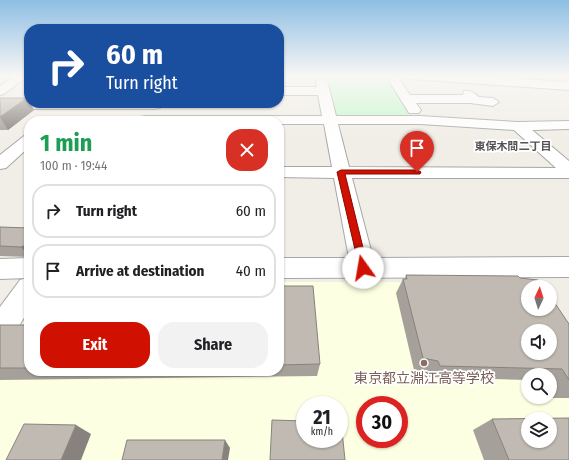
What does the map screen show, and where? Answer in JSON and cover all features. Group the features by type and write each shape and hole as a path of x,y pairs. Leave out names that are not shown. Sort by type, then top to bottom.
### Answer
{"street":[{"path":"324,97 363,268"},
{"path":"406,99 455,97"},
{"path":"471,97 479,102 493,102"},
{"path":"406,99 420,120"},
{"path":"0,106 24,105"},
{"path":"56,116 65,108"},
{"path":"284,120 420,120 518,126 569,125"},
{"path":"518,126 567,167"},
{"path":"0,164 24,143"},
{"path":"284,172 567,167"},
{"path":"284,268 363,268 532,277 569,267"},
{"path":"0,269 24,268"},
{"path":"0,330 24,295"}],"shaded area":[{"name":"東京都立淵江高等学校","path":"284,282 517,282 521,292 521,316 535,316 544,324 521,324 521,360 557,360 557,337 569,348 569,460 0,460 0,355 24,319 24,376 284,376"}],"green space":[{"path":"330,97 400,97 412,116 408,118 334,116"}],"building":[{"path":"0,98 24,98 24,100 0,117"},
{"path":"0,227 24,228 24,246 0,246"},
{"path":"406,275 518,276 520,278 538,280 521,280 521,316 557,316 557,306 569,324 569,380 562,369 557,368 440,366 438,361 423,358 403,279 407,279"},
{"path":"284,286 313,286 320,364 284,365"},
{"path":"0,325 24,325 24,368 0,368"},
{"path":"557,418 569,418 569,460 509,460 492,419 521,419 521,448 557,448"},
{"path":"272,420 296,421 296,448 344,448 345,460 270,460"},
{"path":"24,424 76,425 61,460 6,460"},
{"path":"127,440 225,440 222,460 122,460"}],"place":[{"name":"東京都立淵江高等学校","path":"424,363"}],"district":[{"name":"東保木間二丁目","path":"513,146"}],"route":[{"path":"363,268 341,172 417,172"}]}
